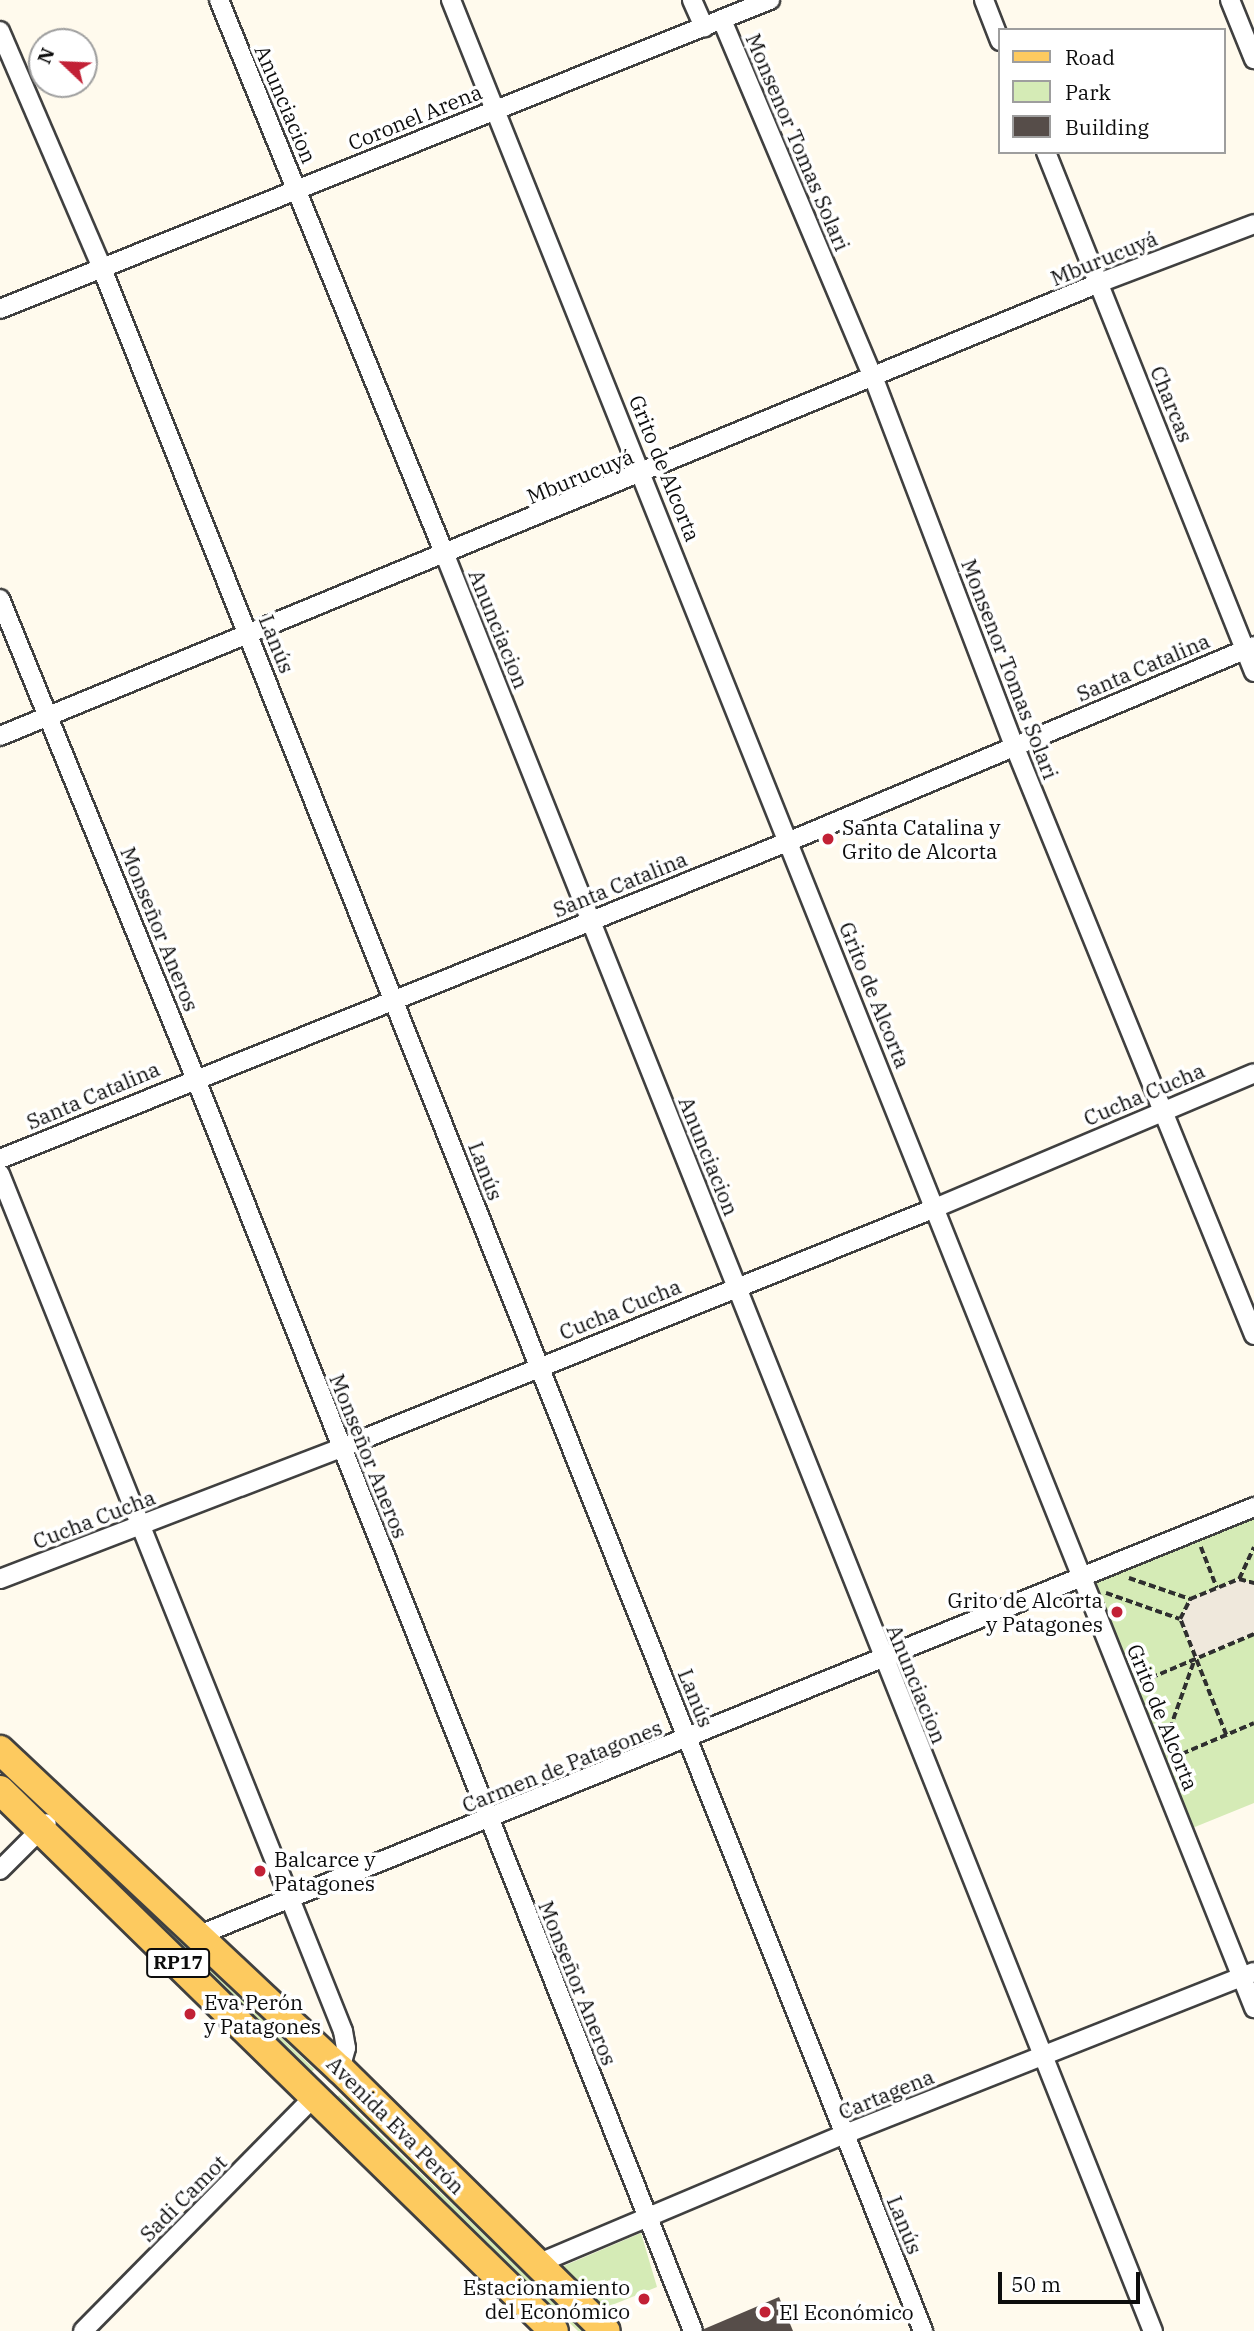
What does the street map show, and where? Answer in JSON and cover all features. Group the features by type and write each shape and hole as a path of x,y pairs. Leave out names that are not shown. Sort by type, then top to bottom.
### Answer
{"main road":[{"name":"Avenida Eva Perón","path":"0,1750 340,2069 606,2331"},
{"name":"Avenida Eva Perón","path":"0,1790 554,2331"}],"street":[{"name":"Anunciacion","path":"219,0 591,919 882,1657 1153,2331"},
{"name":"Grito de Alcorta","path":"451,0 790,841 1083,1582 1157,1764 1248,1975 1254,2008"},
{"path":"692,0 704,27"},
{"name":"Coronel Arena","path":"0,309 101,266 770,0"},
{"path":"984,0 998,36"},
{"path":"1230,0 1254,59"},
{"name":"Monsenor Tomas Solari","path":"722,20 874,379 1014,745 1166,1110 1254,1335"},
{"name":"Lanús","path":"0,31 101,266 250,637 923,2331"},
{"name":"Charcas","path":"1047,154 1250,648 1254,672"},
{"name":"Mburucuyá","path":"0,736 250,637 1099,283 1254,224"},
{"name":"Monseñor Aneros","path":"0,599 195,1077 693,2331"},
{"name":"Santa Catalina","path":"0,1159 195,1077 790,841 1250,648"},
{"name":"Cucha Cucha","path":"0,1579 341,1448 538,1366 934,1208 1254,1073"},
{"path":"0,1174 138,1526 343,2031 346,2048 340,2069"},
{"name":"Carmen de Patagones","path":"197,1936 689,1740 882,1657 1083,1582 1104,1569 1254,1507"},
{"path":"0,1870 61,1808"},
{"name":"Cartagena","path":"537,2264 845,2134 1248,1975"},
{"name":"Sadi Camot","path":"83,2331 314,2096"}],"path":[{"path":"1196,1532 1217,1588"},
{"path":"1226,1735 1180,1619 1190,1599 1239,1578 1254,1547"},
{"path":"1104,1569 1190,1599"},
{"path":"1239,1578 1254,1583"},
{"path":"1083,1582 1180,1619"},
{"path":"1126,1688 1254,1634"},
{"path":"1157,1764 1195,1659"},
{"path":"1157,1764 1254,1723"}],"green space":[{"path":"1254,1507 1254,1803 1185,1831 1082,1579"},
{"path":"58,1822 314,2069 310,2074 54,1826"},
{"path":"339,2095 584,2331 578,2331 337,2098"},
{"path":"641,2233 657,2287 597,2311 559,2268"}],"shaded area":[{"path":"1239,1579 1254,1583 1254,1634 1195,1659 1180,1619 1190,1599"}],"building":[{"name":"El Económico","path":"779,2297 793,2331 704,2331 704,2329"}],"place":[{"name":"Santa Catalina y Grito de Alcorta","path":"828,839"},
{"name":"Grito de Alcorta y Patagones","path":"1117,1612"},
{"name":"Balcarce y Patagones","path":"260,1871"},
{"name":"Eva Perón y Patagones","path":"190,2014"},
{"name":"Estacionamiento del Económico","path":"644,2299"},
{"name":"El Económico","path":"765,2312"}]}
